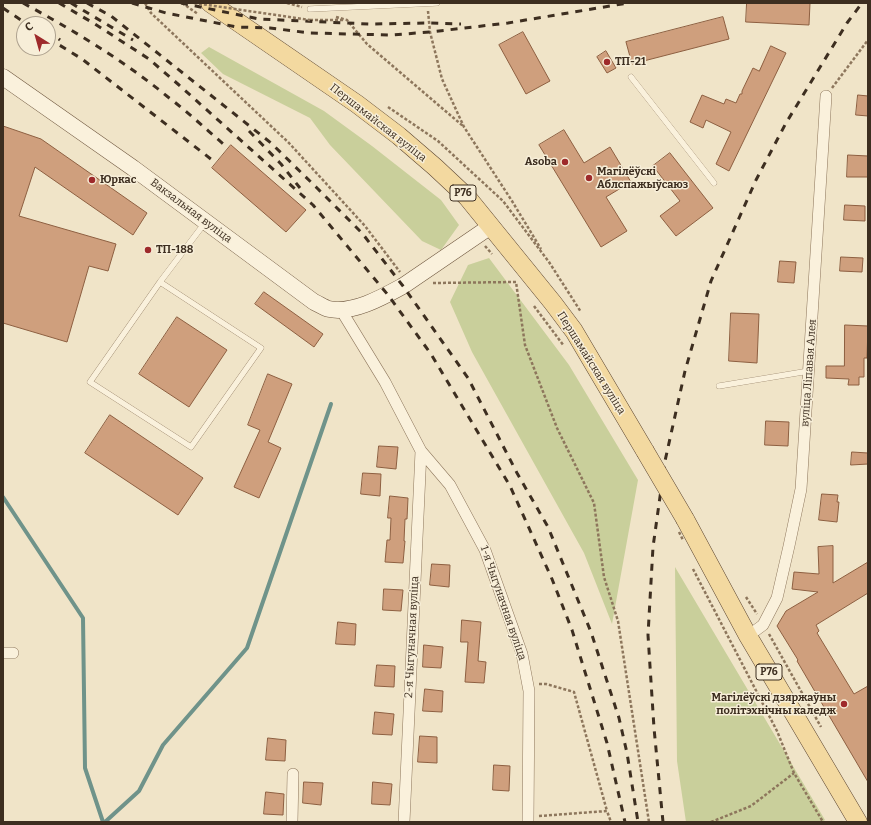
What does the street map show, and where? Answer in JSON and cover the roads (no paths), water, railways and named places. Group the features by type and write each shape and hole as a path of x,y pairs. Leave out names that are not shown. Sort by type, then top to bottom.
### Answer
{"main road":[{"name":"Першамайская вуліца","path":"205,9 357,104 400,136 467,197 553,303 574,331 685,519 748,636 858,822"},
{"name":"Вакзальная вуліца","path":"3,77 133,168 314,302 328,309 341,310 366,305 388,295 491,226"}],"street":[{"name":"вуліца Ліпавая Алея","path":"748,636 764,625 777,598 790,546 800,489 826,96"},
{"path":"341,310 385,382 421,451"},
{"name":"1-я Чыгуначная вуліца","path":"421,451 450,485 485,550 522,654 528,685 528,819"},
{"name":"2-я Чыгуначная вуліца","path":"404,822 421,451"},
{"path":"292,822 293,774"}],"lane":[{"path":"310,10 437,3"},
{"path":"631,77 714,183"},
{"path":"160,282 261,348 191,447 90,382 160,282 206,222"},
{"path":"719,386 809,371"}],"waterway":[{"path":"105,822 139,791 163,745 247,648 331,404"},
{"path":"3,497 83,618 85,768 103,822"}],"railway":[{"path":"23,3 79,35 133,70 183,109 228,148"},
{"path":"59,3 149,59 313,205 388,295 431,354 510,486 552,579 572,630 607,743 625,822"},
{"path":"71,3 133,40"},
{"path":"87,3 111,16 271,143 317,188 362,233 403,286 468,378 517,473 548,527 591,632 619,718 627,753 638,822"},
{"path":"132,3 166,13 237,27 270,28 310,33 391,35 508,23 628,3"},
{"path":"181,3 259,19 369,24 461,24"},
{"path":"663,822 654,728 648,635 653,547 665,461 685,371 711,281 756,180 786,123 847,23 862,3"},
{"path":"3,8 16,17"},
{"path":"56,37 60,40"},
{"path":"56,43 82,59 216,163"},
{"path":"249,131 281,164 300,188"}],"place":[{"name":"ТП-21","path":"607,62"},
{"name":"Asoba","path":"565,162"},
{"name":"Магілёўскі Аблспажыўсаюз","path":"589,178"},
{"name":"Юркас","path":"92,180"},
{"name":"ТП-188","path":"148,250"},
{"name":"Магілёўскі дзяржаўны політэхнічны каледж","path":"844,704"}]}
